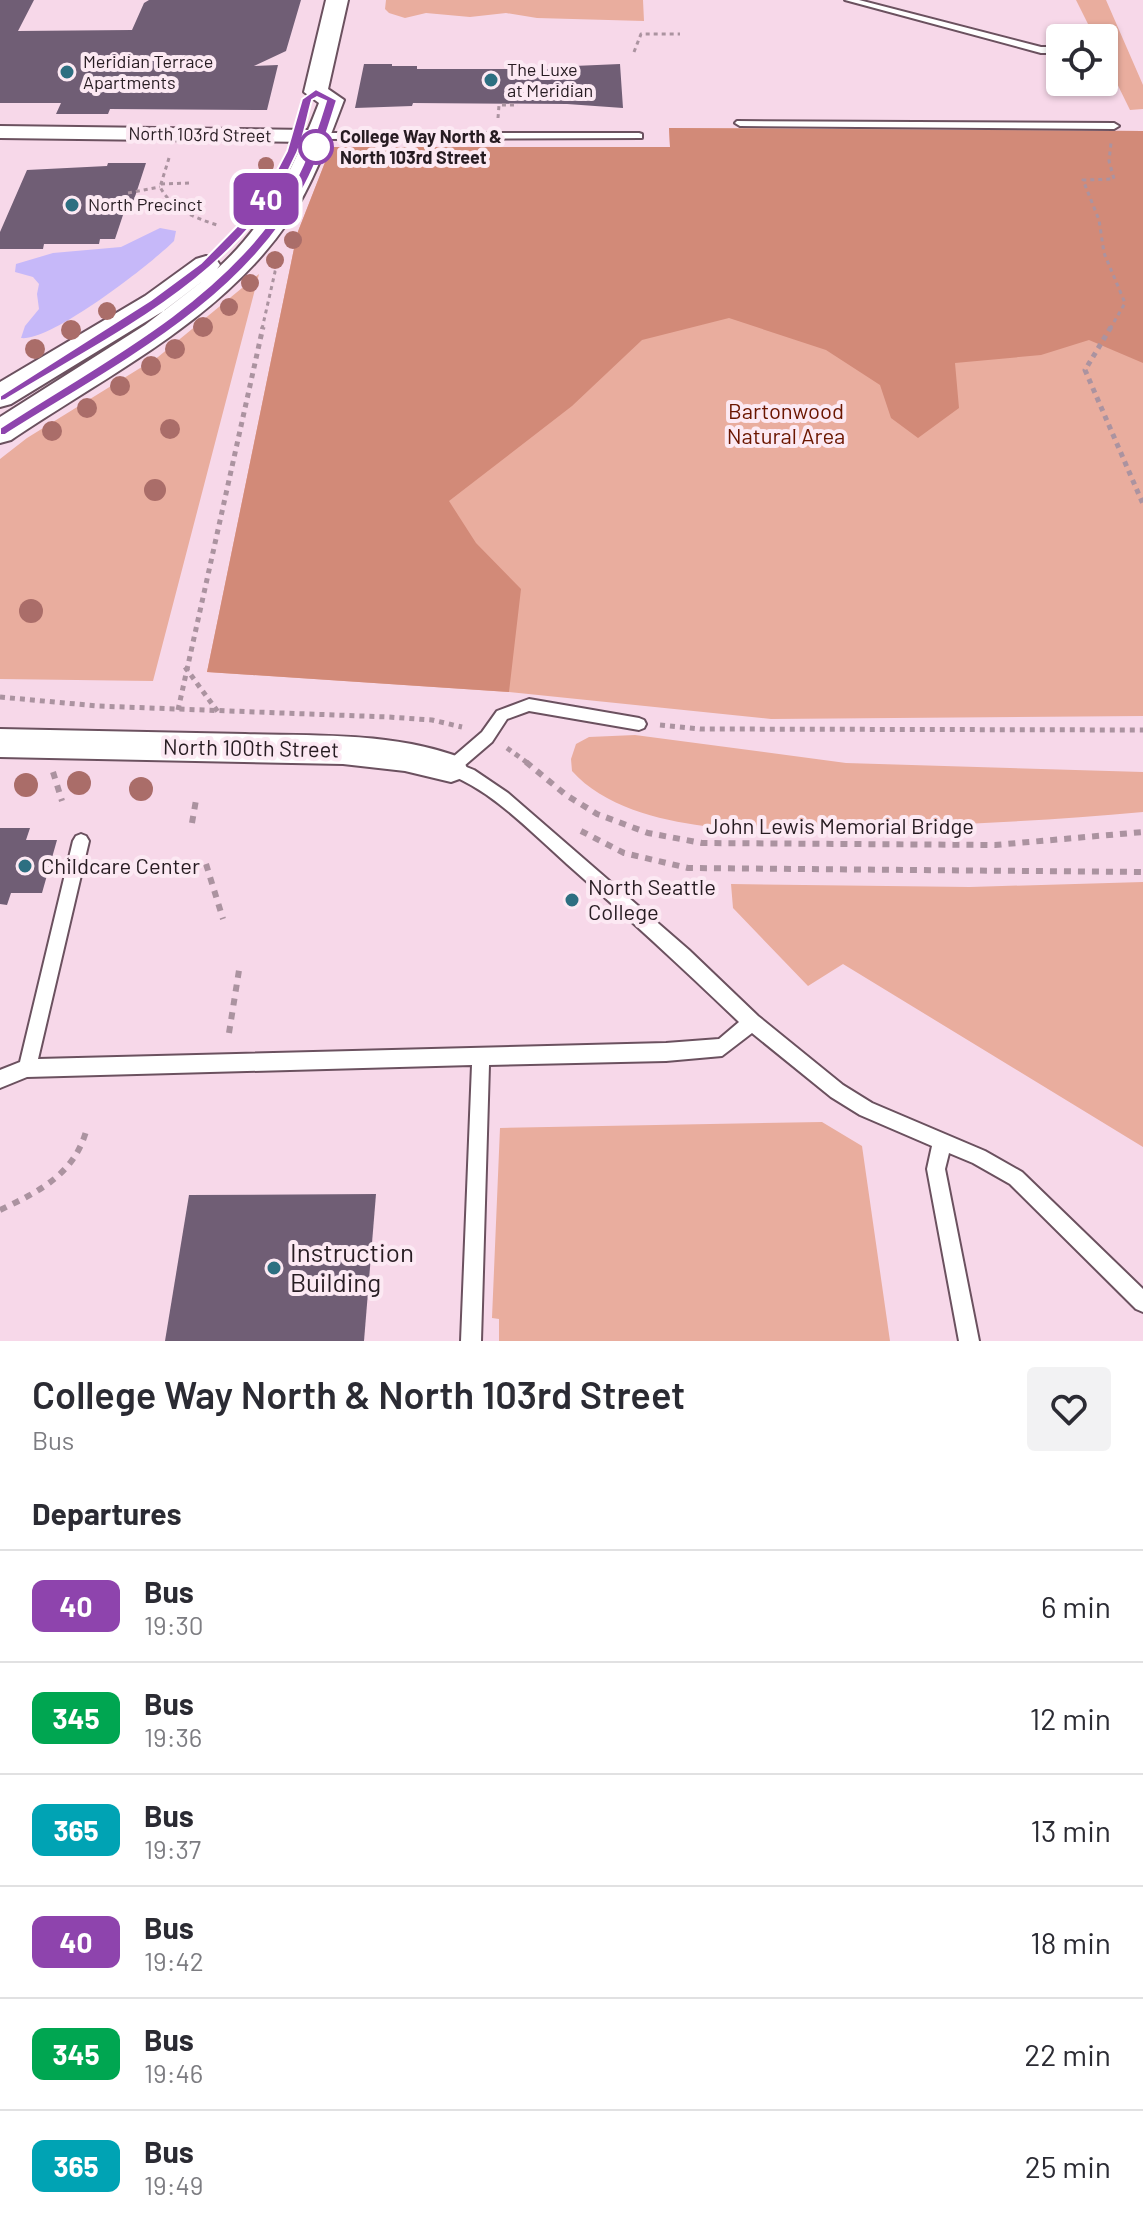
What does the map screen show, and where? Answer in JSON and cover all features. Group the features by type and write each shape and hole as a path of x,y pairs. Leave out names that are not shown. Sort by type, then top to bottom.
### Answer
{"street":[{"path":"0,432 170,324 219,284 259,244 288,205 309,136 307,99 316,92 337,0"},
{"name":"North 103rd Street","path":"0,132 309,136"},
{"path":"0,396 155,303 206,265 258,210 286,165 309,136"},
{"name":"North 100th Street","path":"0,743 343,750 405,757 451,768"}],"lane":[{"path":"849,0 1046,50"},
{"path":"740,123 1113,132"},
{"name":"North 103rd Street","path":"309,136 639,136"},
{"path":"639,724 529,705 502,715 487,737 451,768 486,785 514,807 752,1022 837,1091 866,1109 998,1166 1016,1178 1143,1302"},
{"path":"27,1068 81,841"},
{"path":"0,1079 27,1068 666,1052 722,1047 752,1022"},
{"path":"471,1341 481,1057"},
{"path":"942,1143 936,1169 969,1341"}],"path":[{"path":"634,52 641,34 680,34"},
{"path":"498,119 499,105 518,105"},
{"path":"1113,132 1109,161 1114,179 1083,180 1099,220 1104,253 1125,303 1085,370 1143,504"},
{"path":"160,186 169,158"},
{"path":"128,193 192,183"},
{"path":"160,186 175,209 217,225"},
{"path":"178,710 185,667 275,272 270,271"},
{"path":"185,667 218,712"},
{"name":"John Lewis Memorial Bridge","path":"0,697 178,710 432,720 487,737 513,752 570,798 615,822 652,835 702,843 995,845 1143,832"},
{"path":"639,724 700,729 1143,730"},
{"path":"52,769 62,801"},
{"path":"192,823 196,800"},
{"path":"573,827 624,853 688,868 1143,872"},
{"path":"206,864 223,919"},
{"path":"229,1033 240,964"},
{"path":"0,1210 44,1189 67,1171 78,1158 87,1128"}],"green space":[{"path":"386,0 643,0 644,21 537,18 506,13 470,17 426,13 405,18 389,13 385,9"},
{"path":"1076,0 1106,0 1116,24 1088,24"},
{"path":"1118,28 1143,85 1143,109 1130,110 1118,86"},
{"name":"Bartonwood Natural Area","path":"669,128 1143,131 1143,716 771,719 509,692 207,672 297,234 331,147 670,147"},
{"path":"259,274 153,681 0,679 0,459 27,438 158,357"},
{"path":"635,735 846,763 1143,772 1143,812 919,826 739,829 704,826 650,815 615,802 599,794 572,771 571,759 576,744 589,737"},
{"path":"1143,882 1143,1147 843,964 808,986 733,908 731,884 970,887"},
{"path":"822,1122 862,1146 890,1341 499,1341 499,1319 492,1318 500,1128"}],"shaded area":[{"path":"669,128 1143,131 1143,363 1089,340 1041,355 955,363 959,408 918,438 891,418 880,385 826,350 729,318 642,340 572,406 449,501 476,543 521,589 509,692 207,672 297,234 331,147 670,147"},
{"path":"160,228 176,231 174,241 145,266 77,315 35,336 21,338 25,326 39,309 39,284 33,277 15,272 16,264 53,253 121,247"}],"building":[{"path":"0,0 34,0 18,31 132,30 144,3 149,0 301,0 286,51 254,66 278,65 267,110 110,109 108,114 56,114 61,103 0,103"},
{"name":"The Luxe at Meridian","path":"364,64 417,66 417,69 574,69 574,66 620,64 623,108 567,104 413,103 412,106 355,108"},
{"name":"North Precinct","path":"108,163 146,163 130,212 123,215 115,239 100,239 99,244 44,244 43,249 0,249 0,232 27,170 107,166"},
{"name":"Childcare Center","path":"0,828 30,828 26,840 57,840 42,893 11,893 7,905 0,904"},
{"name":"Instruction Building","path":"376,1194 364,1341 165,1341 189,1195"}],"bus line":[{"name":"40","path":"0,396 155,303 206,265 254,215 271,192 293,151 307,99 316,92 332,100 321,136 288,205 242,263 170,324 0,432"}],"place":[{"name":"Meridian Terrace Apartments","path":"67,72"},
{"name":"The Luxe at Meridian","path":"491,80"},
{"name":"College Way North & North 103rd Street","path":"316,147"},
{"name":"North Precinct","path":"72,205"},
{"name":"Childcare Center","path":"25,866"},
{"name":"North Seattle College","path":"572,900"},
{"name":"Instruction Building","path":"274,1268"}]}
